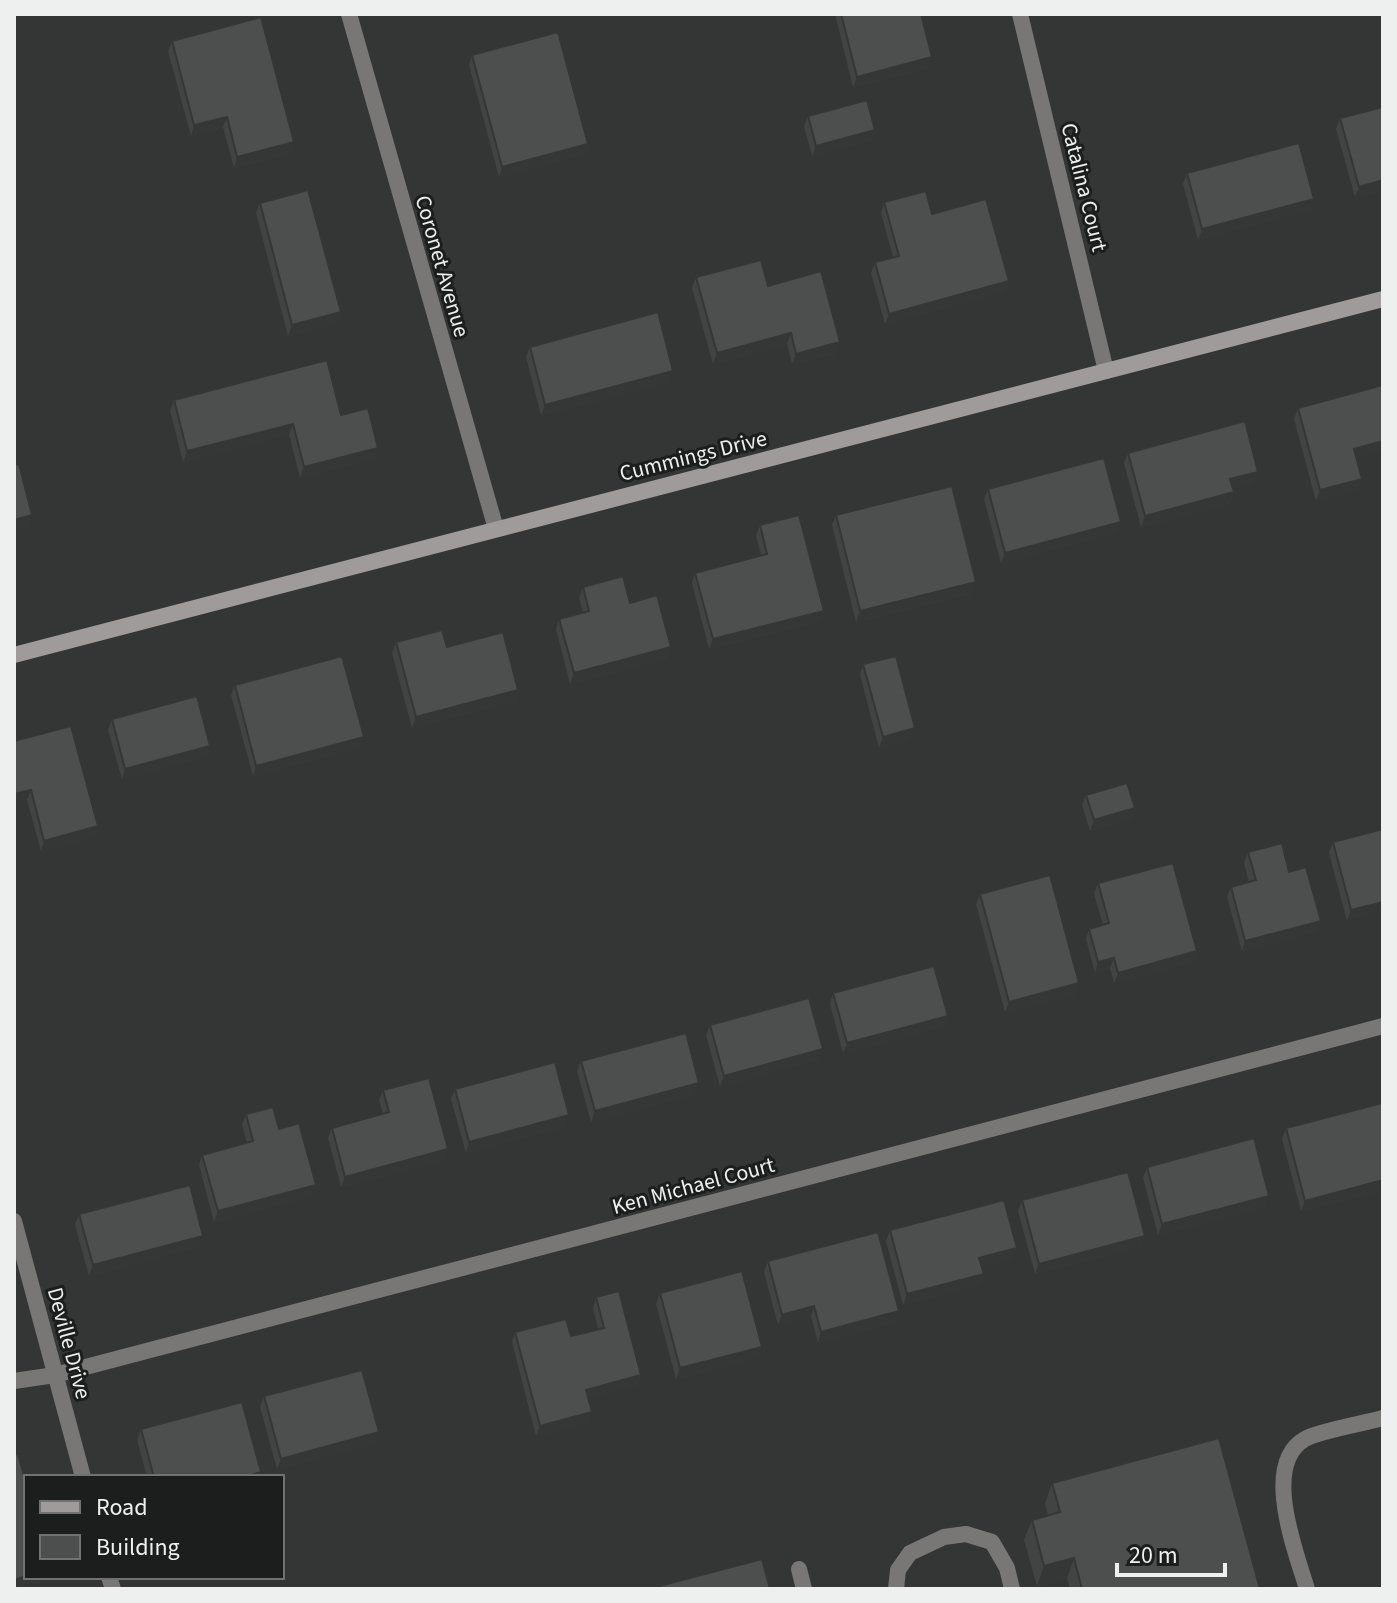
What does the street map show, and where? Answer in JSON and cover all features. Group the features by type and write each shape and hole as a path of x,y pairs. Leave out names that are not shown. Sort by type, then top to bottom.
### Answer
{"street":[{"name":"Coronet Avenue","path":"349,14 496,529"},
{"name":"Catalina Court","path":"1020,14 1106,371"},
{"name":"Cummings Drive","path":"14,655 1383,299"},
{"name":"Ken Michael Court","path":"14,1381 55,1375 1383,1026"},
{"name":"Deville Drive","path":"14,1221 82,1475"},
{"path":"1307,1589 1288,1524 1281,1483 1288,1458 1304,1439 1383,1418"},
{"path":"896,1589 898,1570 910,1553 944,1537 966,1534 992,1542 1007,1568 1012,1589"},
{"path":"799,1569 804,1589"}],"building":[{"path":"841,14 921,14 932,57 857,77"},
{"path":"261,17 294,142 237,157 227,117 194,125 172,41"},
{"path":"558,32 588,144 502,167 472,55"},
{"path":"867,100 875,130 816,146 808,116"},
{"path":"1383,107 1383,180 1359,187 1340,118"},
{"path":"1299,143 1314,199 1202,229 1187,173"},
{"path":"308,190 341,312 292,325 260,203"},
{"path":"926,191 932,214 986,199 1009,281 889,314 875,262 899,256 884,202"},
{"path":"761,260 768,286 821,271 840,342 796,354 791,333 717,353 696,277"},
{"path":"658,312 673,371 545,405 530,347"},
{"path":"327,360 341,415 368,408 378,448 304,467 293,424 187,451 174,400"},
{"path":"1383,385 1383,441 1354,449 1362,479 1320,490 1298,408"},
{"path":"1245,421 1258,472 1230,479 1234,492 1145,516 1128,453"},
{"path":"1104,458 1121,522 1005,553 988,489"},
{"path":"19,464 32,515 14,520 14,465"},
{"path":"952,486 976,582 860,611 836,515"},
{"path":"799,515 824,611 713,639 695,573 767,554 760,525"},
{"path":"623,576 630,603 657,595 671,647 574,673 559,619 589,611 583,587"},
{"path":"442,630 447,647 503,632 518,690 416,717 396,642"},
{"path":"342,656 364,737 256,766 235,685"},
{"path":"896,656 915,728 883,737 863,664"},
{"path":"197,696 210,746 125,769 112,719"},
{"path":"71,726 98,826 44,841 31,790 14,794 14,741"},
{"path":"1127,783 1135,808 1094,820 1086,795"},
{"path":"1383,829 1383,902 1351,910 1333,842"},
{"path":"1282,843 1289,872 1306,867 1321,921 1245,941 1231,887 1256,880 1248,852"},
{"path":"1173,863 1197,951 1118,973 1114,958 1098,962 1089,929 1109,923 1098,883"},
{"path":"1050,875 1079,983 1009,1002 980,894"},
{"path":"934,966 948,1016 847,1043 833,993"},
{"path":"809,998 823,1049 724,1076 710,1025"},
{"path":"686,1033 699,1083 595,1111 581,1061"},
{"path":"555,1062 569,1115 469,1142 455,1089"},
{"path":"429,1078 448,1149 345,1177 332,1128 389,1112 383,1090"},
{"path":"1382,1103 1383,1180 1305,1201 1286,1128"},
{"path":"273,1107 279,1129 299,1123 316,1185 218,1211 202,1155 253,1141 246,1114"},
{"path":"1254,1138 1269,1196 1162,1224 1147,1167"},
{"path":"1128,1172 1145,1236 1039,1264 1022,1200"},
{"path":"190,1185 203,1236 93,1265 79,1214"},
{"path":"1004,1200 1017,1248 979,1258 984,1274 907,1294 890,1230"},
{"path":"878,1232 899,1311 821,1332 814,1306 782,1315 768,1261"},
{"path":"742,1271 762,1347 680,1368 660,1293"},
{"path":"619,1291 641,1375 586,1390 592,1412 540,1426 515,1332 566,1319 571,1336 604,1328 596,1297"},
{"path":"362,1370 379,1432 281,1459 264,1396"},
{"path":"242,1402 261,1472 251,1475 153,1475 141,1429"},
{"path":"1219,1438 1260,1589 1082,1589 1074,1558 1044,1566 1032,1520 1060,1512 1052,1483"},
{"path":"18,1454 24,1476 24,1577 14,1580 14,1455"},
{"path":"762,1559 770,1589 648,1589"}]}
